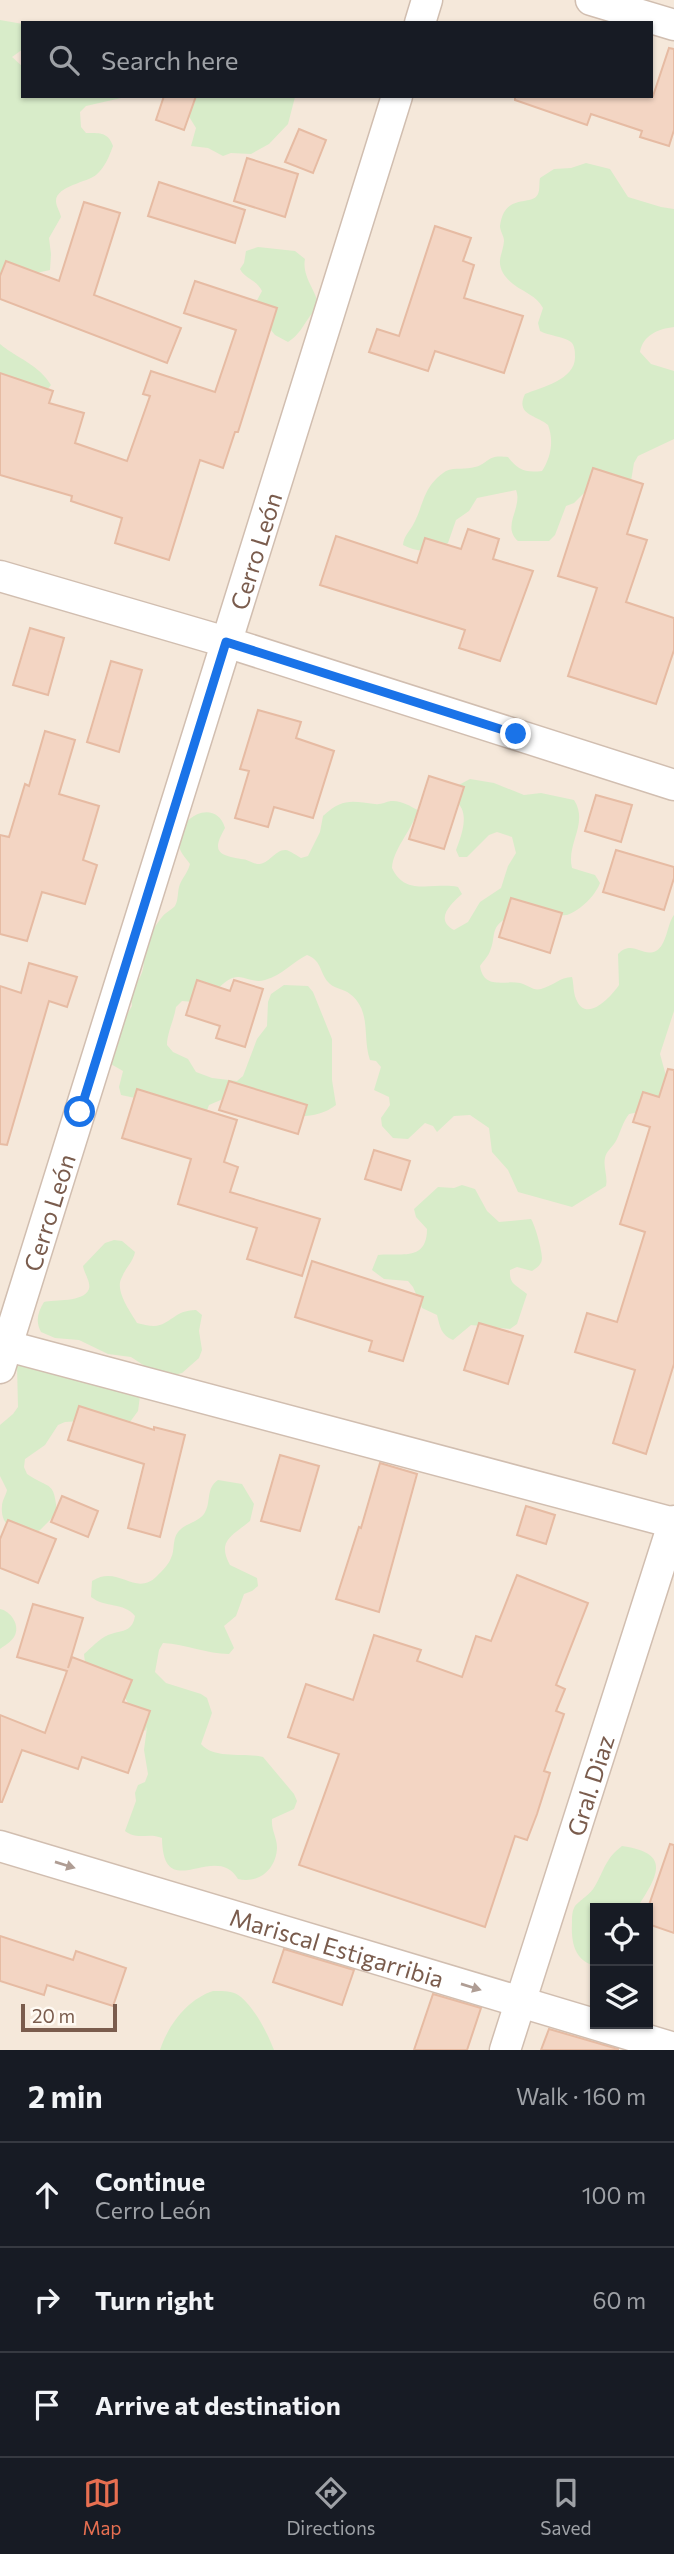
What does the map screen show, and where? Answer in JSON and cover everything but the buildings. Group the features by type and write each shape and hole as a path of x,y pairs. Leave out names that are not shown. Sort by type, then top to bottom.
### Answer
{"street":[{"path":"421,21 428,0"},
{"path":"591,0 674,25"},
{"name":"Cerro León","path":"2,1353 396,98"},
{"path":"0,576 226,642 674,785"},
{"path":"2,1353 674,1522"},
{"name":"Gral. Diaz","path":"505,2050 674,1522"},
{"name":"Mariscal Estigarribia","path":"0,1846 674,2048"}],"shaded area":[{"path":"0,0 674,0 674,2050 0,2050"}],"green space":[{"path":"0,20 21,24 21,50 12,57 21,65 21,98 121,98 86,106 80,112 81,127 86,133 103,134 113,146 96,175 67,188 57,196 56,203 61,217 49,238 50,270 0,281"},
{"path":"186,98 295,98 288,124 269,144 251,154 231,153 223,156 208,148 191,146 196,128 188,115"},
{"path":"586,163 610,169 628,197 674,209 674,327 652,334 644,341 640,352 651,364 674,371 674,439 638,456 634,463 630,487 592,488 566,506 555,535 549,541 518,541 513,535 516,490 477,498 469,511 456,520 448,543 426,550 415,550 403,545 428,489 446,471 475,467 501,456 508,457 526,471 542,471 545,466 551,443 548,425 528,414 523,401 525,394 556,382 570,372 574,365 574,349 568,340 540,331 538,323 543,308 503,273 500,261 504,241 500,226 503,215 512,204 535,198 540,178 554,169 571,168"},
{"path":"258,247 295,251 305,259 306,273 317,307 288,342 275,335 253,308 262,291 240,269 246,251"},
{"path":"0,344 46,378 51,385 41,397 0,393"},
{"path":"470,779 494,783 524,795 541,793 574,800 579,817 572,850 572,868 595,875 600,883 587,902 567,915 505,919 500,922 489,953 480,966 482,973 490,981 520,983 538,989 572,977 575,996 580,1006 592,1009 605,1001 619,985 618,954 628,948 651,953 656,951 662,944 674,915 674,1011 660,1054 674,1105 629,1114 616,1142 606,1155 606,1186 572,1207 518,1192 508,1170 492,1152 489,1128 470,1115 454,1116 437,1132 433,1126 425,1123 408,1139 393,1138 382,1126 381,1118 390,1105 389,1097 374,1090 381,1067 376,1061 370,1060 361,1008 350,994 330,984 316,961 307,955 265,980 255,981 239,977 229,980 205,1003 182,1001 176,1007 167,1045 173,1052 188,1059 196,1072 212,1078 237,1081 243,1076 257,1039 267,1026 271,994 284,985 308,986 332,1039 332,1080 336,1105 310,1116 295,1116 223,1099 209,1105 206,1113 121,1095 119,1087 123,1071 109,1063 111,1041 132,1006 130,991 143,971 149,937 162,917 175,906 180,884 188,870 190,864 179,844 180,834 190,819 206,812 214,814 225,828 219,842 219,851 227,856 261,864 282,850 301,858 308,856 320,832 323,816 336,806 353,802 377,804 395,801 405,804 418,810 392,868 398,877 412,885 458,887 462,894 449,907 445,916 448,926 454,930 468,922 480,902 501,888 508,866 516,853 512,837 497,832 489,835 467,857 459,857 456,850 464,816 454,800 455,787"},
{"path":"462,1185 475,1189 487,1211 499,1222 531,1219 542,1258 539,1266 532,1271 517,1267 510,1270 512,1282 527,1294 517,1324 510,1329 471,1325 453,1340 443,1333 437,1315 422,1308 408,1281 384,1279 372,1270 378,1255 410,1254 422,1247 427,1229 416,1217 414,1209 438,1187 454,1188"},
{"path":"122,1241 135,1252 122,1277 120,1288 137,1323 160,1325 178,1315 196,1310 202,1315 199,1331 202,1350 199,1358 182,1373 174,1375 151,1370 131,1357 108,1354 79,1340 55,1338 41,1332 38,1317 44,1302 81,1297 86,1293 89,1286 83,1266 105,1243"},
{"path":"24,1363 140,1396 138,1411 124,1430 82,1421 65,1422 58,1425 45,1445 25,1459 27,1474 53,1490 57,1513 30,1536 14,1530 3,1518 2,1504 7,1490 0,1476 0,1425 18,1407 17,1366"},
{"path":"218,1480 242,1484 254,1504 250,1521 233,1534 225,1550 230,1565 257,1578 258,1586 244,1594 236,1616 224,1626 234,1648 229,1654 163,1643 155,1672 166,1683 207,1698 212,1713 201,1744 221,1754 263,1757 294,1794 297,1801 294,1809 272,1819 277,1848 273,1863 265,1874 245,1880 238,1879 228,1869 217,1866 180,1871 171,1868 165,1858 162,1838 134,1835 125,1831 136,1801 138,1785 145,1782 148,1774 144,1750 147,1727 145,1731 133,1721 128,1703 119,1691 87,1679 84,1654 108,1635 129,1628 135,1616 125,1609 91,1597 92,1581 110,1576 141,1584 157,1576 170,1560 178,1532 204,1514 211,1487"},
{"path":"0,1609 11,1616 16,1624 16,1633 13,1639 0,1649"},
{"path":"622,1846 649,1854 656,1868 654,1877 640,1903 590,1903 590,1964 582,1959 575,1949 572,1936 573,1912 575,1906 593,1889 616,1851"},
{"path":"213,1991 231,1992 241,1997 260,2021 274,2050 160,2050 168,2031 180,2014 195,2000"}],"route":[{"path":"80,1112 226,642 516,734"}]}
